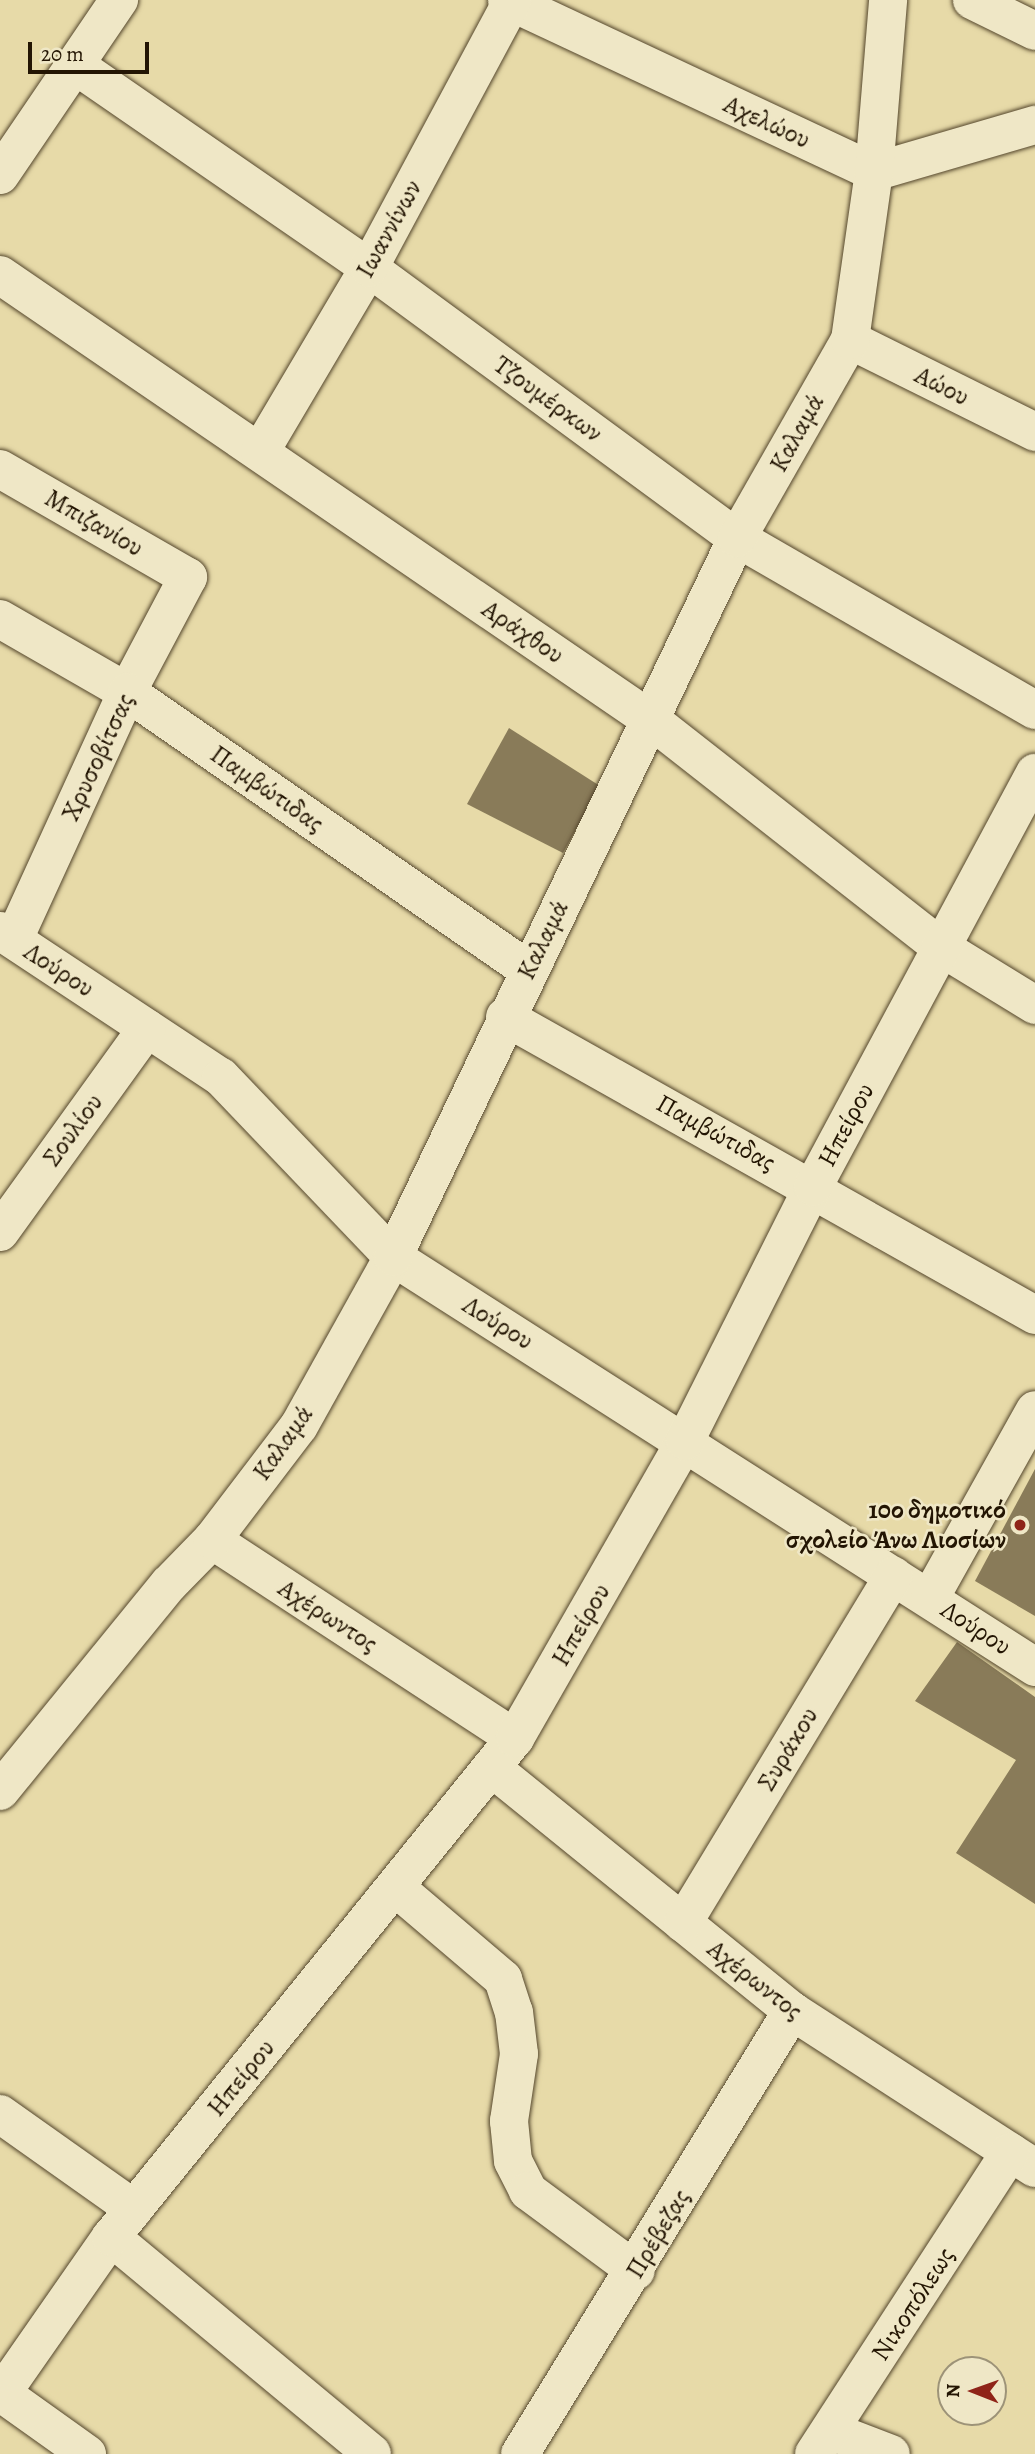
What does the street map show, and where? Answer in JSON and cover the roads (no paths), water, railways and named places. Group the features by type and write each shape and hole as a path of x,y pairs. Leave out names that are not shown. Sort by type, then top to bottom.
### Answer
{"street":[{"path":"0,175 119,0"},
{"name":"Καλαμά","path":"5,1775 169,1584 212,1540 299,1426 393,1257 505,1017 737,538 850,340 874,172 888,0"},
{"path":"972,0 1035,31"},
{"name":"Αχελώου","path":"511,1 874,172"},
{"name":"Ιωαννίνων","path":"260,452 369,268 511,1"},
{"name":"Τζουμέρκων","path":"75,65 369,268 737,538 1035,710"},
{"path":"874,172 1035,125"},
{"name":"Αράχθου","path":"0,275 650,720 942,948 1035,1005"},
{"name":"Αώου","path":"850,340 1035,432"},
{"name":"Μπιζανίου","path":"0,469 188,577"},
{"name":"Χρυσοβίτσας","path":"7,935 127,692 188,577"},
{"name":"Παμβώτιδας","path":"0,619 127,692 528,970"},
{"name":"Ηπείρου","path":"1,2394 123,2223 515,1738 685,1441 813,1187 1035,773"},
{"name":"Λούρου","path":"7,935 221,1077 393,1257 1035,1667"},
{"name":"Παμβώτιδας","path":"505,1017 813,1187 1035,1315"},
{"name":"Σουλίου","path":"0,1232 147,1028"},
{"path":"930,1598 1035,1410"},
{"name":"Αχέρωντος","path":"212,1540 515,1738"},
{"name":"Συράκου","path":"683,1923 893,1576"},
{"name":"Αχέρωντος","path":"492,1768 792,2011 1023,2160"},
{"path":"396,1887 503,1979 514,2012 519,2054 509,2121 513,2161 528,2191 636,2271"},
{"name":"Πρέβεζας","path":"520,2454 636,2271 792,2011"},
{"path":"0,2114 123,2223 372,2454"},
{"name":"Νικοπόλεως","path":"823,2443 1023,2160"},
{"path":"1,2394 87,2454"},
{"path":"823,2443 891,2454"}],"place":[{"name":"10ο δημοτικό σχολείο Άνω Λιοσίων","path":"1020,1525"}]}
